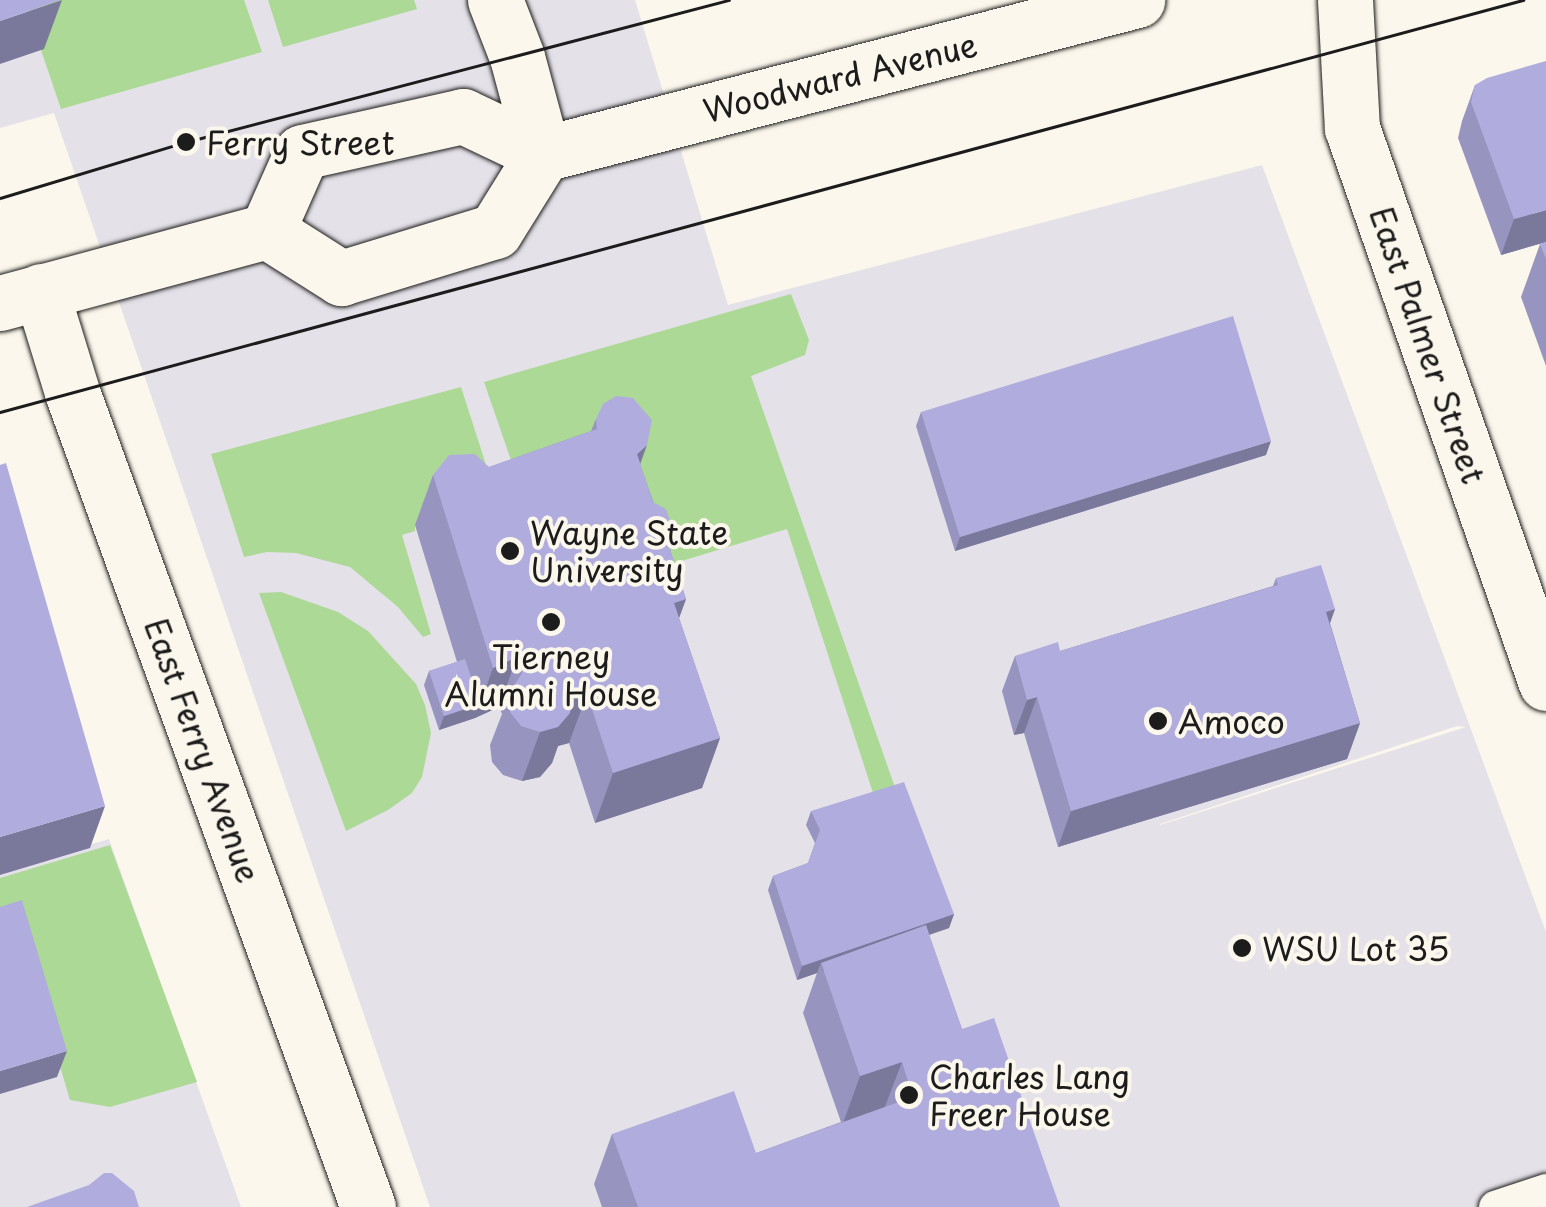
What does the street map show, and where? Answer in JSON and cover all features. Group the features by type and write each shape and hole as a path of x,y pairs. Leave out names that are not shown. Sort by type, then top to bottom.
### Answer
{"street":[{"path":"21,298 266,232 341,278 495,230 544,154 517,57 495,0"},
{"name":"Woodward Avenue","path":"544,154 1138,0"},
{"name":"East Palmer Street","path":"1346,0 1352,128 1546,683"},
{"path":"266,232 302,152 463,116 544,154"},
{"name":"East Ferry Avenue","path":"21,298 72,392 368,1207"}],"lane":[{"path":"1495,1207 1546,1190"}],"shaded area":[{"name":"Wayne State University","path":"0,0 635,0 728,305 1262,165 1546,932 1546,1207 430,1207 54,113 0,128","holes":["1457,726 1466,727 1160,825"]},
{"path":"109,839 241,1207 0,1207 0,871"}],"green space":[{"path":"24,0 244,0 262,52 61,109"},
{"path":"268,0 414,0 417,9 283,47"},
{"path":"791,294 809,340 805,355 751,376 898,796 876,802 787,529 665,566 512,463 484,382"},
{"path":"461,387 489,474 415,525 415,531 402,535 431,634 423,637 398,607 350,567 296,553 267,552 244,557 211,454"},
{"path":"281,592 338,612 368,631 416,684 425,705 431,733 422,777 412,793 346,831 259,593"},
{"path":"110,845 197,1082 110,1107 70,1100 17,922 0,926 0,878"}],"building":[{"path":"0,0 60,0 0,21"},
{"path":"1546,61 1546,210 1514,219 1471,102 1475,85 1487,78"},
{"path":"1233,316 1271,441 960,537 921,412"},
{"name":"Tierney Alumni House","path":"616,396 633,398 652,420 647,445 637,454 653,502 666,509 674,532 669,546 686,599 674,603 720,738 613,773 587,694 572,698 570,713 558,727 540,732 521,726 510,712 508,695 522,673 517,657 493,668 433,475 449,455 475,454 489,467 597,429 596,419 603,404"},
{"path":"6,463 105,806 0,837 0,465"},
{"path":"1321,565 1335,609 1326,612 1360,723 1071,811 1037,697 1027,700 1015,656 1058,642 1060,651 1278,585 1276,578"},
{"path":"465,659 480,704 444,716 429,671"},
{"path":"904,782 954,914 802,966 773,876 808,863 820,830 811,811"},
{"path":"22,900 67,1051 0,1071 0,907"},
{"path":"926,925 962,1029 994,1018 1060,1207 638,1207 612,1134 734,1091 756,1153 913,1097 902,1062 860,1076 821,963"},
{"path":"104,1173 112,1173 134,1191 139,1207 27,1207 89,1185"}],"tram line":[{"path":"0,198 186,142 729,0"},
{"path":"0,412 1523,0"}],"place":[{"name":"Ferry Street","path":"186,142"},
{"name":"Wayne State University","path":"510,551"},
{"name":"Tierney Alumni House","path":"551,622"},
{"name":"Amoco","path":"1158,721"},
{"name":"WSU Lot 35","path":"1242,948"},
{"name":"Charles Lang Freer House","path":"909,1095"}]}
